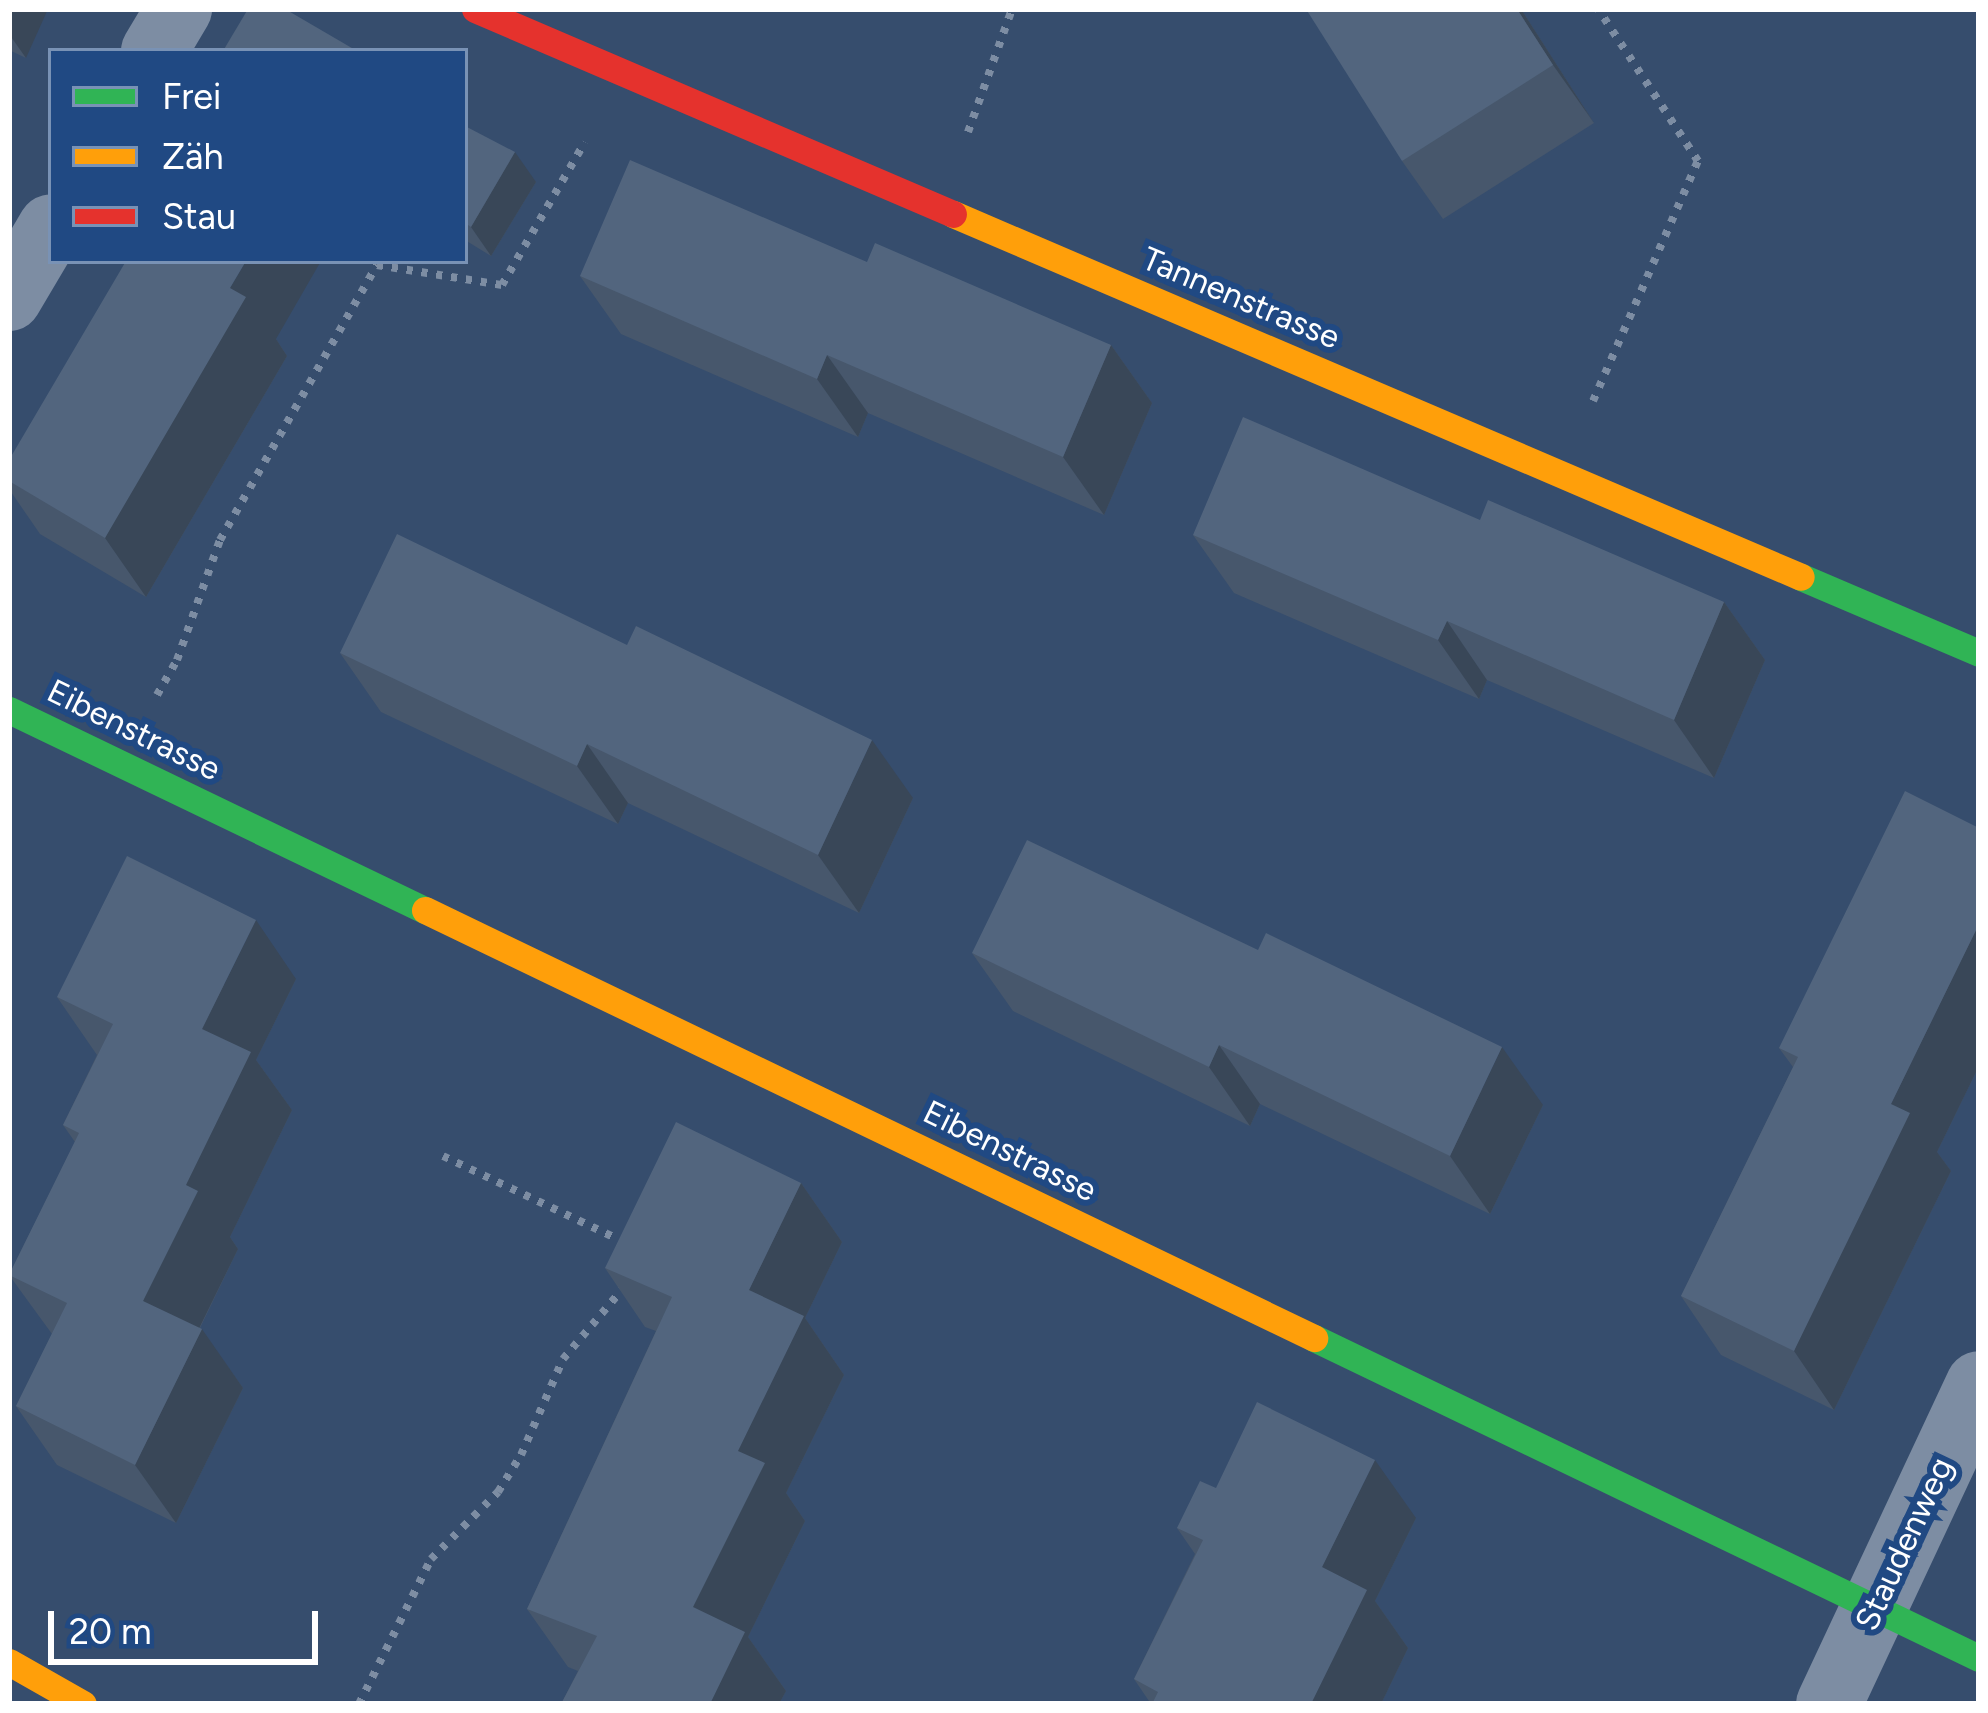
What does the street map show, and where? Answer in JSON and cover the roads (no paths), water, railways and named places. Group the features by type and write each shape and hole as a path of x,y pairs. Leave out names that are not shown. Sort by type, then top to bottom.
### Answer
{"street":[{"path":"156,48 179,9"},
{"name":"Tannenstrasse","path":"475,9 1979,653"},
{"path":"9,298 35,228"},
{"name":"Eibenstrasse","path":"9,710 1979,1658"},
{"name":"Staudenweg","path":"1829,1704 1979,1384"},
{"path":"9,1661 82,1704"}]}
